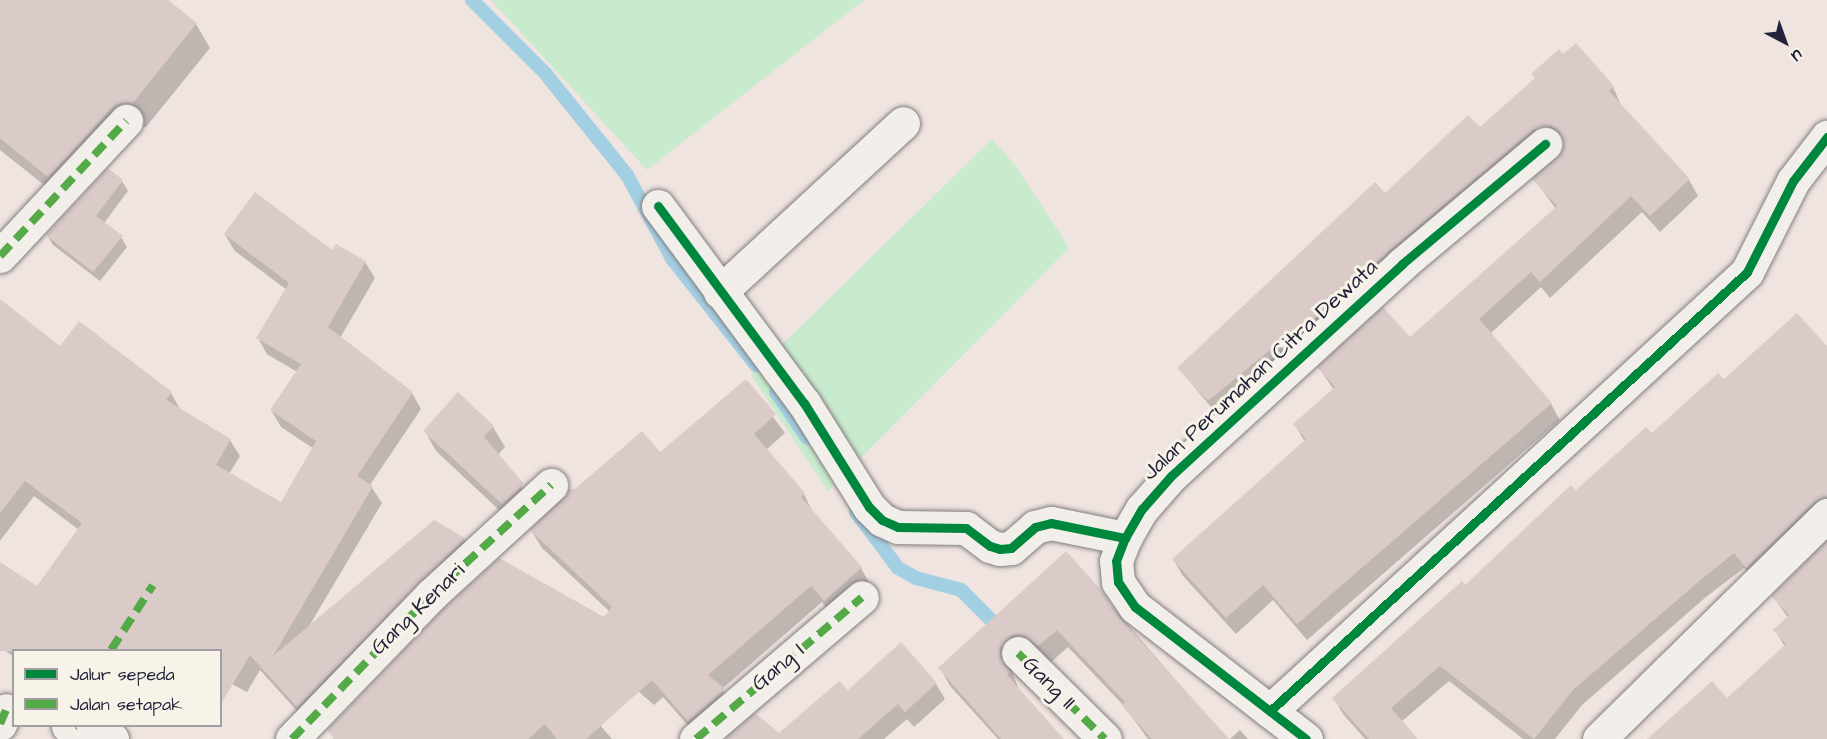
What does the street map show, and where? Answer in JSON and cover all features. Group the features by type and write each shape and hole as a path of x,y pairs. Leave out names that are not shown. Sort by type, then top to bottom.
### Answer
{"street":[{"path":"0,256 126,121"},
{"path":"720,292 903,123"},
{"path":"1270,711 1747,272 1793,181 1827,137"},
{"name":"Jalan Perumahan Citra Dewata","path":"1306,739 1135,607 1118,582 1116,561 1125,538 1142,509 1171,476 1402,264 1545,144"},
{"path":"658,206 804,403 869,507 882,520 898,527 966,528 990,546 1000,549 1011,548 1035,527 1051,523 1125,538"},
{"name":"Gang Kenari","path":"292,739 431,595 551,485"},
{"path":"1599,739 1827,515"},
{"name":"Gang I","path":"696,739 862,597"},
{"name":"Gang II","path":"1018,653 1106,739"},
{"path":"71,727 112,739"}],"green space":[{"path":"491,0 864,0 647,170"},
{"path":"992,139 1016,166 1069,248 828,491 751,375"}],"building":[{"path":"0,0 168,0 197,23 132,104 121,103 112,108 48,177 0,138"},
{"path":"1576,43 1614,86 1609,91 1690,179 1650,216 1631,196 1540,282 1531,272 1479,319 1552,403 1297,624 1263,585 1226,618 1172,559 1306,439 1293,424 1335,387 1317,367 1383,307 1410,337 1557,206 1532,179 1562,151 1560,132 1551,126 1533,130 1390,250 1292,340 1288,335 1208,401 1177,368 1375,182 1385,193 1468,115 1480,127 1535,78 1531,74 1559,49 1563,54"},
{"path":"108,168 123,180 96,216 123,236 93,272 46,235"},
{"path":"255,192 332,250 336,244 366,261 328,327 413,392 357,476 373,486 273,656 434,520 465,538 297,707 250,655 222,703 222,649 12,649 12,651 0,651 0,562 37,586 82,523 25,481 0,513 0,299 60,346 79,321 172,392 166,400 231,439 216,465 281,502 316,441 270,410 301,364 256,338 289,283 224,234"},
{"path":"1797,313 1827,346 1827,497 1814,502 1746,568 1734,553 1698,582 1573,690 1534,739 1440,666 1391,708 1418,739 1369,739 1332,698 1462,581 1465,585 1571,485 1576,490 1646,427 1652,433 1718,373 1724,379"},
{"path":"746,379 776,414 754,434 805,493 801,497 862,567 824,601 811,586 708,675 725,689 688,721 652,680 586,739 557,739 545,724 528,739 335,739 327,730 444,608 499,558 604,617 612,607 530,530 569,489 575,489 642,431 660,452"},
{"path":"458,392 494,426 484,437 524,484 502,504 423,431"},
{"path":"1827,541 1827,739 1647,739 1712,681 1727,698 1786,644 1773,630 1789,615 1771,596"},
{"path":"1066,551 1102,591 1120,618 1229,739 1152,739 1122,706 1125,702 1057,630 1038,646 1023,635 1012,635 1000,648 1000,657 1010,672 1007,675 1064,739 1001,739 938,668"},
{"path":"901,642 937,683 905,712 898,704 858,739 725,739 755,713 779,733 839,681 848,690"}],"waterway":[{"path":"472,0 545,73 627,175 673,260 756,365"},
{"path":"776,392 807,438"},
{"path":"856,512 898,568 916,578 961,590 1003,632"}],"marked path":[{"path":"0,256 126,121"},
{"path":"292,739 431,595 551,485"},
{"path":"112,649 153,585"},
{"path":"696,739 862,597"},
{"path":"1018,653 1105,739"},
{"path":"0,724 6,710"}],"cycle path":[{"path":"1270,711 1747,272 1793,181 1827,137"},
{"path":"1306,739 1135,607 1118,582 1116,561 1125,538 1142,509 1171,476 1402,264 1545,144"},
{"path":"658,206 804,403 869,507 882,520 898,527 966,528 990,546 1000,549 1011,548 1035,527 1051,523 1125,538"}]}
